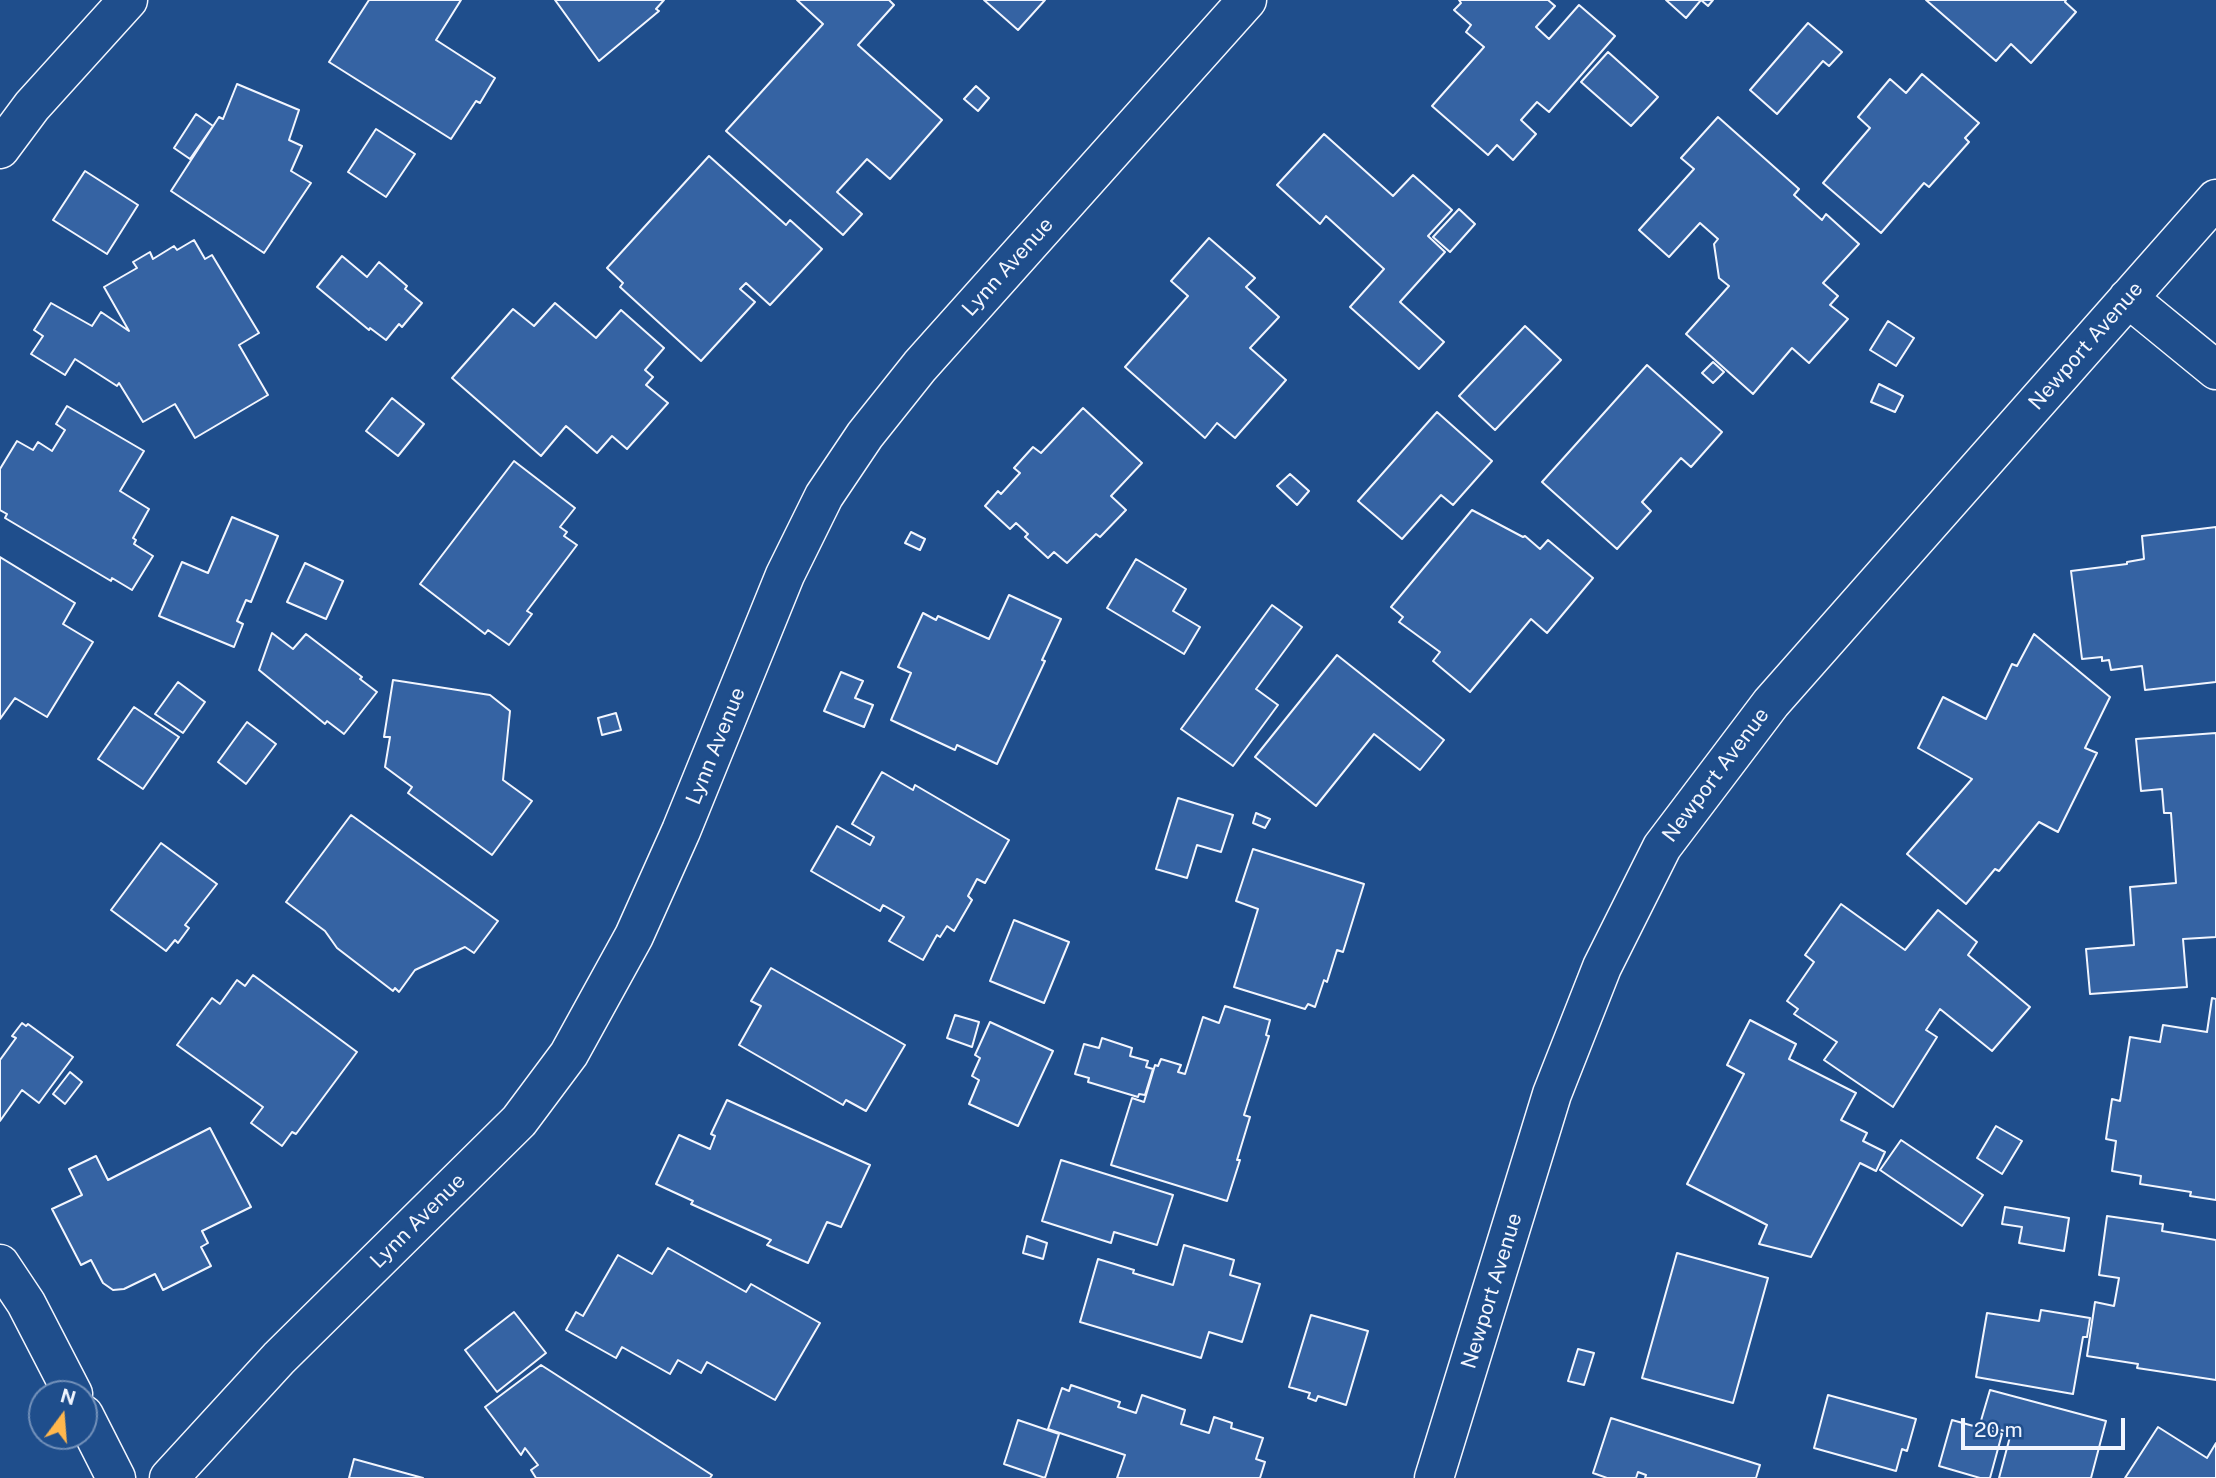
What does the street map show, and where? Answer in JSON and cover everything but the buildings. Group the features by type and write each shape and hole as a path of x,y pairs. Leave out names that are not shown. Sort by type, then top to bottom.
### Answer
{"street":[{"path":"0,149 32,106 128,0"},
{"name":"Lynn Avenue","path":"169,1478 279,1359 519,1121 569,1054 645,913 785,575 824,496 865,435 920,366 1247,0"},
{"name":"Newport Avenue","path":"1434,1478 1552,1094 1602,967 1662,847 1771,703 2216,200"},
{"path":"2128,298 2216,370"},
{"path":"0,1264 26,1303 66,1380"},
{"path":"98,1443 116,1478"}]}
